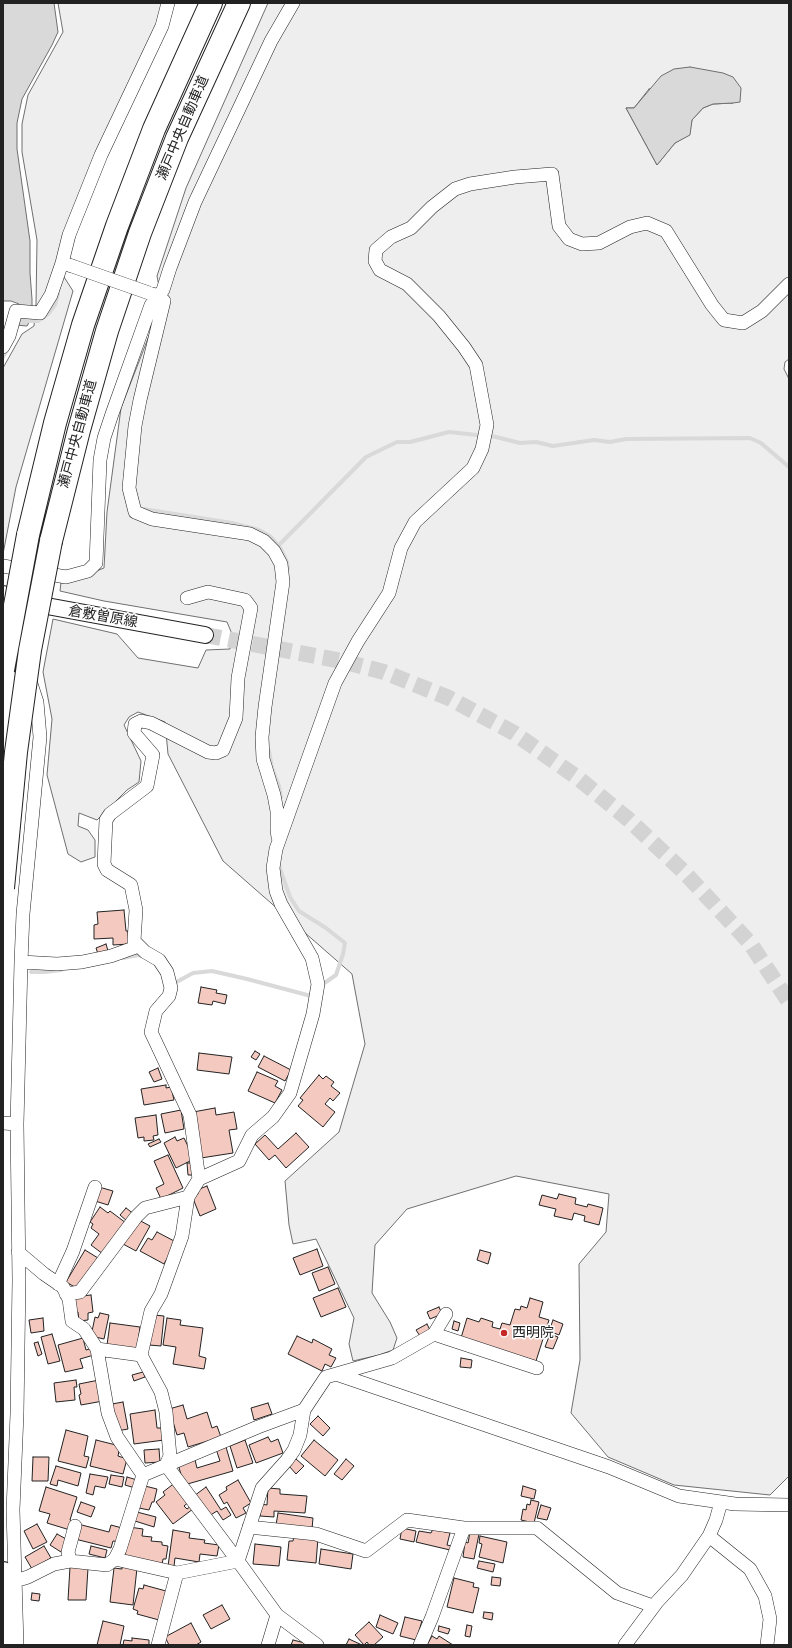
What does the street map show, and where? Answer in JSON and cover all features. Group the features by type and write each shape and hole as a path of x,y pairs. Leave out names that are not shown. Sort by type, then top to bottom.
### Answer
{"highway":[{"name":"瀬戸中央自動車道","path":"3,670 28,535 55,423 83,325 117,226 154,128 211,3"},
{"name":"瀬戸中央自動車道","path":"3,888 16,752 30,650 51,541 79,430 107,331 140,233 177,138 239,3"},
{"path":"5,1645 9,1577"}],"street":[{"path":"3,347 9,336 16,311 40,313 67,265 70,235 101,155 162,26 168,3"},
{"path":"3,566 66,577 88,571 96,563 100,460 104,438 154,295 163,290 198,195 271,41 293,3"},
{"path":"166,1465 170,1456 166,1412 161,1392 141,1355 151,1311 161,1294 182,1236 188,1197 199,1179 239,1161 252,1135 273,1117 282,1105 290,1093 313,1014 318,984 312,958 281,904 276,891 273,868 279,841 335,683 358,641 388,594 401,548 415,522 473,468 482,449 487,425 476,365 464,347 439,316 407,284 380,270 374,261 376,250 391,237 411,228 432,207 455,189 470,184 552,174 559,226 569,239 582,244 599,243 630,227 647,223 666,231 712,305 724,320 743,323 762,311 789,284"},
{"path":"67,265 154,295 164,301 138,407 135,426 129,488 135,512 152,519 250,534 264,541 274,551 280,564 283,582 262,737 263,759 274,795 277,811 277,830 279,841"},
{"path":"187,598 208,592 245,600 251,608 238,678 236,718 223,750 216,753 208,752 151,723 141,721 135,724 134,733 153,755 148,786 110,814 106,820 104,864 107,870 131,885 136,910 134,941 144,952 159,960 169,977 171,988 169,996 156,1011 151,1032 190,1115 199,1179"},
{"path":"4,600 37,702 40,737 25,900 21,962 17,1124 17,1414 9,1577 17,1645"},
{"name":"倉敷曽原線","path":"4,600 25,602 205,635"},
{"path":"21,962 57,964 82,962 111,956 138,946"},
{"path":"3,1124 17,1124"},
{"path":"62,1289 73,1251 95,1187"},
{"path":"62,1289 80,1292 136,1217 145,1208 188,1197"},
{"path":"18,1252 62,1289 69,1299 72,1321 84,1329 97,1349 108,1413 117,1437 143,1475"},
{"path":"238,1561 262,1488 288,1460 294,1450 300,1435 304,1410 326,1378 392,1358 434,1334 446,1314"},
{"path":"434,1334 537,1368"},
{"path":"97,1349 141,1355"},
{"path":"339,1375 609,1467 678,1496 720,1502 789,1505"},
{"path":"9,1577 28,1577 54,1564 70,1561 107,1565 115,1559 120,1550 143,1475 258,1426 304,1410"},
{"path":"166,1465 277,1614 317,1645"},
{"path":"625,1645 653,1606 682,1575 709,1536 716,1520 720,1502"},
{"path":"249,1527 316,1534 366,1551 407,1520 464,1528 538,1528 617,1593 653,1606"},
{"path":"70,1561 68,1552 75,1526"},
{"path":"420,1645 432,1617 464,1528"},
{"path":"709,1536 750,1569 765,1596 770,1619 767,1645"},
{"path":"115,1559 177,1573 238,1561"},
{"path":"158,1645 177,1573"},
{"path":"268,1645 277,1614"}],"shaded area":[{"path":"3,3 54,3 58,32 22,99 17,123 17,149 30,241 32,317 27,326 16,325 19,313 19,304 11,301 3,301"},
{"path":"58,3 165,3 57,266 73,291 16,487 3,554 3,368 22,334 34,326 36,304 37,240 22,152 22,124 28,95 63,32"},
{"path":"268,3 789,3 789,359 785,362 784,369 789,379 789,1476 770,1495 674,1485 608,1457 571,1413 580,1360 579,1264 606,1232 609,1194 516,1176 407,1209 375,1245 372,1293 390,1322 397,1338 393,1350 353,1361 349,1344 354,1318 316,1239 293,1244 289,1225 285,1181 339,1132 365,1044 352,974 223,861 168,754 165,722 138,712 129,717 124,725 141,761 139,782 127,790 97,820 79,813 78,826 88,830 95,840 95,857 81,862 68,854 47,775 52,719 43,672 53,619 117,634 138,658 198,668 206,650 230,649 232,634 227,622 104,601 60,591 61,582 68,582 104,568 107,512 121,408 162,302 157,276 186,188","holes":["649,89 733,103 713,104 703,108 692,120 689,135 675,143 657,165 626,108 634,108"]},
{"path":"690,67 723,73 733,77 741,88 740,102 713,104 703,108 692,120 690,135 675,143 657,165 626,108 634,108 661,76 674,69"}],"building":[{"path":"124,910 129,944 113,945 113,938 94,939 94,925 98,924 97,912"},
{"path":"106,944 108,951 98,954 96,948"},
{"path":"201,987 217,990 216,993 227,995 225,1004 213,1001 212,1005 198,1003"},
{"path":"255,1051 260,1054 256,1060 251,1057"},
{"path":"199,1053 232,1057 229,1074 197,1070"},
{"path":"264,1056 291,1070 285,1081 258,1067"},
{"path":"158,1068 162,1079 154,1082 149,1072"},
{"path":"257,1072 278,1081 275,1086 282,1090 275,1103 248,1091"},
{"path":"319,1075 323,1079 326,1076 334,1082 331,1086 340,1093 333,1101 330,1098 325,1104 335,1112 323,1127 298,1106 303,1100 300,1098"},
{"path":"166,1085 166,1088 171,1087 174,1100 144,1105 141,1089"},
{"path":"215,1108 216,1115 234,1112 237,1129 229,1130 233,1153 201,1158 193,1112"},
{"path":"181,1110 184,1129 165,1133 161,1114"},
{"path":"156,1115 158,1135 153,1136 154,1140 144,1141 144,1137 138,1138 135,1118"},
{"path":"296,1133 309,1147 286,1168 275,1155 269,1160 255,1144 265,1135 278,1149"},
{"path":"175,1137 177,1141 184,1138 194,1159 176,1168 164,1143"},
{"path":"159,1139 161,1142 150,1147 148,1144"},
{"path":"168,1155 183,1188 161,1199 156,1188 164,1184 154,1161"},
{"path":"187,1163 195,1163 196,1175 188,1175"},
{"path":"207,1186 216,1209 200,1216 192,1196 198,1194 197,1190"},
{"path":"99,1187 113,1191 108,1205 95,1201"},
{"path":"559,1194 576,1198 575,1204 587,1207 588,1204 603,1208 599,1225 584,1221 585,1216 574,1213 572,1220 554,1216 556,1209 539,1205 542,1195 557,1199"},
{"path":"100,1207 108,1213 110,1211 126,1223 103,1254 91,1245 99,1234 91,1228 93,1224 90,1222"},
{"path":"126,1208 134,1214 127,1221 120,1215"},
{"path":"137,1219 150,1226 136,1251 123,1244"},
{"path":"157,1232 176,1242 164,1264 140,1251 148,1238 152,1240"},
{"path":"317,1249 323,1266 300,1275 293,1258"},
{"path":"85,1250 98,1258 80,1290 66,1282"},
{"path":"480,1250 491,1253 488,1264 477,1260"},
{"path":"328,1267 335,1284 319,1291 312,1273"},
{"path":"338,1288 346,1307 321,1317 313,1298"},
{"path":"91,1295 93,1312 88,1313 88,1320 79,1321 78,1312 73,1312 72,1297"},
{"name":"西明院","path":"530,1298 543,1302 539,1317 549,1320 536,1361 461,1338 467,1318 479,1322 481,1318 493,1322 492,1327 500,1329 502,1323 510,1325 515,1309 520,1310 521,1306 527,1308"},
{"path":"439,1307 442,1314 430,1319 427,1312"},
{"path":"100,1313 109,1315 104,1339 91,1336 95,1317 98,1318"},
{"path":"154,1315 164,1316 161,1346 149,1345"},
{"path":"43,1318 44,1331 31,1333 29,1320"},
{"path":"167,1318 181,1320 180,1325 203,1328 199,1356 206,1358 204,1369 173,1364 176,1347 163,1345"},
{"path":"553,1320 563,1324 559,1335 549,1331"},
{"path":"454,1321 460,1323 458,1331 452,1329"},
{"path":"110,1323 140,1327 137,1350 107,1345"},
{"path":"427,1324 430,1330 420,1336 416,1330"},
{"path":"52,1334 60,1361 48,1364 41,1337"},
{"path":"550,1334 558,1337 553,1349 545,1347"},
{"path":"297,1336 312,1343 313,1339 332,1349 329,1355 336,1358 331,1367 325,1364 322,1371 288,1354"},
{"path":"83,1338 86,1350 93,1348 94,1355 80,1359 83,1368 65,1372 58,1345"},
{"path":"38,1342 42,1354 38,1356 34,1343"},
{"path":"461,1358 472,1360 471,1368 460,1367"},
{"path":"143,1372 145,1377 134,1381 132,1375"},
{"path":"76,1380 77,1387 74,1387 75,1400 56,1402 54,1383"},
{"path":"99,1380 103,1401 81,1405 79,1384"},
{"path":"123,1402 128,1429 117,1431 112,1404"},
{"path":"268,1403 272,1414 254,1420 251,1408"},
{"path":"183,1405 187,1419 207,1412 212,1428 217,1426 221,1437 188,1447 184,1433 177,1435 169,1409"},
{"path":"155,1410 157,1428 163,1428 164,1440 134,1444 130,1414"},
{"path":"318,1416 330,1428 323,1436 310,1424"},
{"path":"66,1430 88,1436 84,1456 89,1457 86,1468 58,1461"},
{"path":"268,1437 271,1442 278,1439 283,1453 256,1463 249,1445"},
{"path":"96,1440 120,1446 118,1456 127,1459 123,1474 90,1466"},
{"path":"245,1440 253,1463 237,1468 230,1446"},
{"path":"314,1440 338,1460 325,1476 301,1456"},
{"path":"226,1447 233,1471 184,1485 178,1464 195,1460 197,1468 220,1461 216,1449"},
{"path":"159,1449 160,1462 145,1463 144,1450"},
{"path":"33,1457 49,1457 48,1481 32,1481"},
{"path":"296,1459 304,1466 296,1474 289,1466"},
{"path":"346,1459 354,1466 342,1480 334,1474"},
{"path":"56,1466 81,1473 78,1486 58,1480 57,1486 50,1484"},
{"path":"90,1474 108,1477 105,1488 95,1486 93,1495 86,1493"},
{"path":"111,1475 124,1477 122,1487 109,1484"},
{"path":"127,1477 137,1480 135,1488 125,1485"},
{"path":"238,1480 251,1503 243,1508 246,1513 236,1518 227,1502 224,1504 219,1495 227,1490 226,1487"},
{"path":"176,1482 190,1501 184,1506 187,1509 191,1506 193,1509 173,1524 156,1502 165,1495 163,1492"},
{"path":"145,1486 157,1489 154,1502 152,1502 149,1510 139,1508"},
{"path":"523,1486 536,1490 534,1499 521,1496"},
{"path":"46,1487 77,1497 70,1520 73,1521 70,1530 47,1523 50,1514 39,1511"},
{"path":"206,1487 221,1510 226,1507 231,1515 223,1520 217,1511 209,1516 194,1496"},
{"path":"268,1488 280,1489 280,1494 307,1496 305,1513 274,1511 274,1517 260,1516 261,1504 267,1505"},
{"path":"531,1500 539,1502 534,1523 521,1520 523,1509 526,1510 527,1504 530,1505"},
{"path":"81,1502 95,1507 91,1517 77,1512"},
{"path":"541,1505 551,1508 547,1520 537,1518"},
{"path":"137,1512 156,1517 154,1527 135,1521"},
{"path":"278,1513 313,1518 312,1529 276,1525"},
{"path":"37,1524 47,1542 33,1549 24,1531"},
{"path":"78,1524 109,1532 111,1525 122,1528 119,1542 113,1541 111,1548 75,1539"},
{"path":"129,1527 143,1529 142,1536 152,1537 151,1541 162,1542 162,1545 168,1546 166,1559 163,1559 162,1565 124,1559"},
{"path":"402,1528 416,1531 414,1542 400,1539"},
{"path":"433,1529 450,1533 447,1545 451,1546 450,1550 416,1542 419,1531 431,1533"},
{"path":"173,1530 190,1533 189,1538 205,1540 204,1543 219,1545 217,1556 200,1554 199,1562 175,1558 174,1566 168,1566"},
{"path":"470,1532 479,1534 474,1559 463,1557 465,1542 468,1543"},
{"path":"57,1534 68,1540 61,1552 50,1545"},
{"path":"294,1536 318,1538 316,1563 287,1560 289,1541 293,1541"},
{"path":"480,1536 507,1542 503,1563 479,1557 482,1544 479,1543"},
{"path":"255,1544 281,1547 279,1566 253,1564"},
{"path":"44,1546 51,1558 32,1569 25,1557"},
{"path":"91,1546 107,1550 105,1558 89,1554"},
{"path":"321,1549 353,1554 351,1569 319,1564"},
{"path":"479,1561 495,1564 493,1572 477,1568"},
{"path":"122,1566 137,1568 133,1605 110,1602 114,1568 122,1569"},
{"path":"70,1567 88,1568 86,1600 68,1600"},
{"path":"492,1577 501,1578 500,1586 491,1585"},
{"path":"454,1578 474,1583 473,1587 479,1588 473,1613 447,1607"},
{"path":"144,1585 166,1591 159,1620 137,1614 138,1611 133,1609 139,1588 143,1589"},
{"path":"32,1593 40,1594 39,1601 31,1600"},
{"path":"222,1605 230,1619 211,1629 203,1615"},
{"path":"484,1612 493,1613 492,1620 483,1618"},
{"path":"380,1615 398,1623 393,1634 376,1627"},
{"path":"405,1617 422,1621 416,1640 400,1636"},
{"path":"103,1621 124,1626 120,1645 97,1645"},
{"path":"369,1622 383,1637 374,1645 369,1645 367,1642 364,1645 355,1635"},
{"path":"191,1623 201,1642 196,1645 169,1645 165,1637"},
{"path":"467,1625 472,1626 470,1637 465,1636"},
{"path":"439,1626 450,1629 448,1634 438,1631"},
{"path":"432,1636 437,1639 439,1636 453,1645 427,1645"},
{"path":"132,1638 149,1640 149,1645 123,1645 124,1640 132,1641"},
{"path":"349,1639 362,1645 346,1645"},
{"path":"293,1640 313,1645 291,1645"}],"waterway":[{"path":"26,321 38,321 48,314 55,305 58,294"},
{"path":"3,357 8,348"},
{"path":"278,546 366,457 397,442 410,442 449,432 477,435"},
{"path":"492,436 520,443 536,442 553,446 594,440 610,442 626,439 750,438 761,443 789,467"},
{"path":"143,509 232,523 259,530 271,537 281,549 288,568"},
{"path":"269,751 272,768 279,786 281,797"},
{"path":"279,866 290,897 299,911 326,928 345,943 336,975 323,984 322,987"},
{"path":"123,958 139,955 144,956"},
{"path":"31,972 61,970"},
{"path":"173,984 193,973 212,971 311,996"}],"tunnel":[{"path":"205,635 342,661 384,672 449,698 514,733 578,778 628,819 685,873 750,943 789,1002"}],"place":[{"name":"西明院","path":"504,1333"}]}
